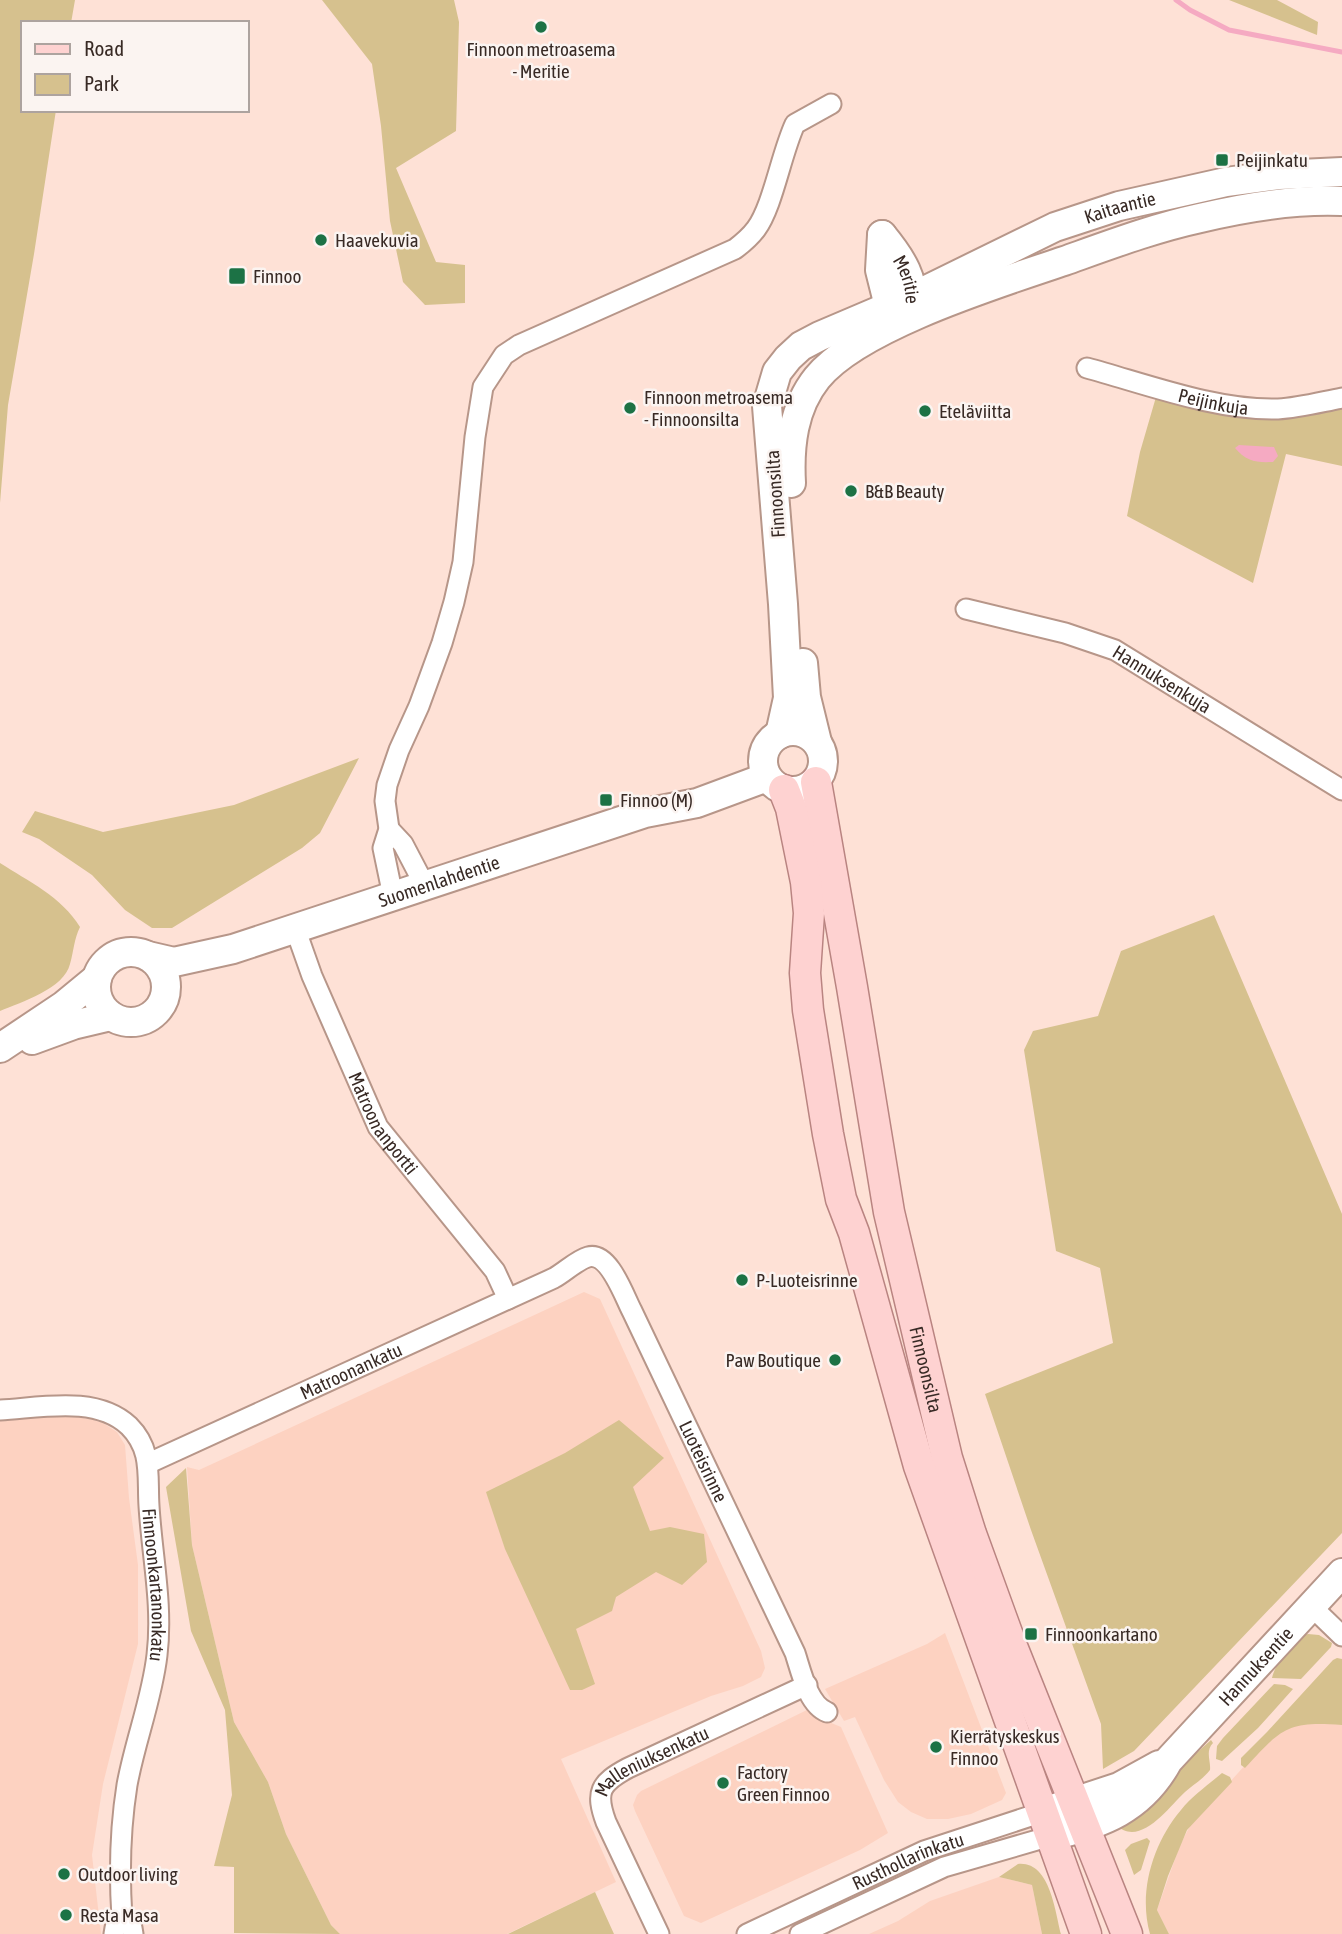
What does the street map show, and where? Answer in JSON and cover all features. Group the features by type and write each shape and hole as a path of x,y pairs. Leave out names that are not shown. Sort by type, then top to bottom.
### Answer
{"main road":[{"name":"Kaitaantie","path":"905,307 1055,227 1119,206 1226,182 1279,175 1342,172"},
{"name":"Kaitaantie","path":"905,307 1038,270 1200,218 1280,204 1342,201"},
{"name":"Finnoonsilta","path":"817,742 806,697 793,535 790,462 795,422 810,387 829,366 867,340 905,307"},
{"name":"Finnoonsilta","path":"905,307 801,346 777,372 771,389 767,406 788,698 774,763 792,808 806,882 809,913 806,973 808,1010 841,1199 919,1466 1086,1934"},
{"path":"789,731 800,731 817,742 824,762 821,773 816,782 795,792 774,763 789,731"},
{"name":"Suomenlahdentie","path":"148,956 174,962 233,949 645,813 690,787 729,772 774,763"},
{"name":"Finnoonsilta","path":"816,782 889,1212 947,1458 1011,1644 1127,1934"},
{"name":"Suomenlahdentie","path":"167,989 203,971 233,949"},
{"path":"139,952 148,956 162,970 167,989 163,1002 155,1013 143,1020 117,1019 72,1025 20,1045 3,1047 69,1001 97,978 107,960 121,953 139,952"},
{"path":"97,978 97,999 117,1019"},
{"name":"Hannuksentie","path":"1047,1824 1130,1806 1157,1781 1168,1761 1342,1573"}],"street":[{"path":"393,896 383,849 389,829 385,801 390,772 419,706 454,602 463,562 475,437 483,387 504,355 519,345 735,249 757,228 794,124 831,104"},
{"name":"Peijinkuja","path":"1087,368 1200,398 1257,407 1278,409 1342,398"},
{"name":"Hannuksenkuja","path":"966,609 1065,633 1115,650 1342,790"},
{"path":"389,829 403,844 425,886"},
{"name":"Matroonanportti","path":"295,928 313,979 378,1127 495,1271 508,1299"},
{"name":"Luoteisrinne","path":"554,1278 582,1259 594,1256 604,1260 615,1276 807,1685 821,1709 827,1712"},
{"name":"Matroonankatu","path":"149,1464 554,1278"},
{"name":"Finnoonkartanonkatu","path":"0,1410 92,1408 128,1426 138,1437 149,1464 149,1504 159,1631 153,1680 122,1818 120,1844 123,1929"},
{"path":"1311,1606 1342,1636"},
{"name":"Malleniuksenkatu","path":"659,1934 606,1822 600,1795 604,1784 628,1768 807,1685"},
{"name":"Rusthollarinkatu","path":"747,1934 935,1847 1047,1824"},
{"name":"Rusthollarinkatu","path":"800,1934 944,1867 1047,1824"}],"shaded area":[{"path":"1239,445 1274,447 1278,456 1273,462 1252,460 1235,448"},
{"path":"584,1292 600,1299 761,1651 765,1668 761,1677 743,1686 711,1696 561,1759 616,1882 507,1934 340,1934 331,1925 286,1834 268,1782 234,1722 192,1545 187,1467 199,1470"},
{"path":"0,1417 78,1417 94,1420 117,1432 125,1445 138,1565 138,1644 103,1784 92,1855 101,1934 0,1934"},
{"path":"945,1633 1006,1793 1002,1800 971,1814 948,1819 927,1819 898,1802 884,1780 855,1717 844,1721 825,1689 927,1644"},
{"path":"1342,1667 1342,1934 1169,1934 1157,1910 1180,1845 1190,1826 1324,1678"},
{"path":"809,1709 824,1720 841,1727 888,1833 860,1850 701,1923 684,1916 635,1811 633,1805 637,1795"},
{"path":"999,1877 1032,1885 1042,1934 869,1934 898,1921 930,1901"}],"green space":[{"path":"0,0 75,0 71,21 21,21 21,112 56,112 8,405 0,503"},
{"path":"322,0 454,0 459,22 456,131 396,168 436,262 465,265 465,303 425,305 403,282 390,221 372,64"},
{"path":"1229,0 1277,0 1318,22 1317,35"},
{"path":"1156,397 1227,415 1271,420 1342,408 1342,466 1286,454 1253,583 1127,516 1140,452"},
{"path":"359,758 320,833 302,848 172,928 152,928 125,910 92,875 39,839 22,832 35,811 103,832 234,805"},
{"path":"0,863 54,898 73,916 80,927 70,964 59,981 30,999 0,1011"},
{"path":"1214,915 1342,1214 1342,1533 1134,1751 1103,1769 1101,1724 985,1394 1113,1343 1100,1268 1056,1251 1024,1050 1033,1031 1098,1016 1121,951"},
{"path":"619,1420 664,1458 633,1487 650,1531 670,1527 704,1534 707,1562 682,1585 656,1572 616,1597 612,1611 576,1629 595,1684 582,1690 570,1690 505,1549 486,1492 565,1453"},
{"path":"186,1468 192,1545 234,1722 268,1782 286,1834 331,1925 340,1934 234,1933 234,1867 214,1866 232,1795 225,1710 191,1631 166,1487"},
{"path":"1308,1634 1319,1635 1332,1643 1331,1647 1301,1679 1272,1678 1280,1659 1290,1646"},
{"path":"1337,1658 1342,1659 1342,1725 1297,1726 1277,1736 1245,1768 1241,1765 1241,1758"},
{"path":"1274,1684 1293,1689 1258,1728 1222,1761 1216,1759 1217,1746 1223,1738"},
{"path":"1211,1740 1210,1770 1162,1816 1135,1832 1125,1831 1116,1825"},
{"path":"1222,1773 1230,1777 1232,1782 1187,1830 1168,1876 1157,1910 1169,1934 1150,1934 1147,1885 1150,1869 1163,1837 1181,1810"},
{"path":"1147,1838 1150,1841 1141,1870 1134,1875 1125,1850 1131,1844"},
{"path":"1018,1864 1029,1865 1044,1879 1053,1901 1061,1934 1042,1934 1032,1885 999,1877"},
{"path":"595,1892 614,1934 508,1934"}],"waterway":[{"path":"1176,0 1229,30 1342,52"}],"place":[{"name":"Finnoon metroasema - Meritie","path":"541,27"},
{"name":"Peijinkatu","path":"1222,160"},
{"name":"Haavekuvia","path":"321,240"},
{"name":"Finnoo","path":"237,276"},
{"name":"Finnoon metroasema - Finnoonsilta","path":"630,408"},
{"name":"Eteläviitta","path":"925,411"},
{"name":"B&B Beauty","path":"851,491"},
{"name":"Finnoo (M)","path":"606,800"},
{"name":"P-Luoteisrinne","path":"742,1280"},
{"name":"Paw Boutique","path":"835,1360"},
{"name":"Finnoonkartano","path":"1031,1634"},
{"name":"Kierrätyskeskus Finnoo","path":"936,1747"},
{"name":"Factory Green Finnoo","path":"723,1783"},
{"name":"Outdoor living","path":"64,1874"},
{"name":"Resta Masa","path":"66,1915"}]}
